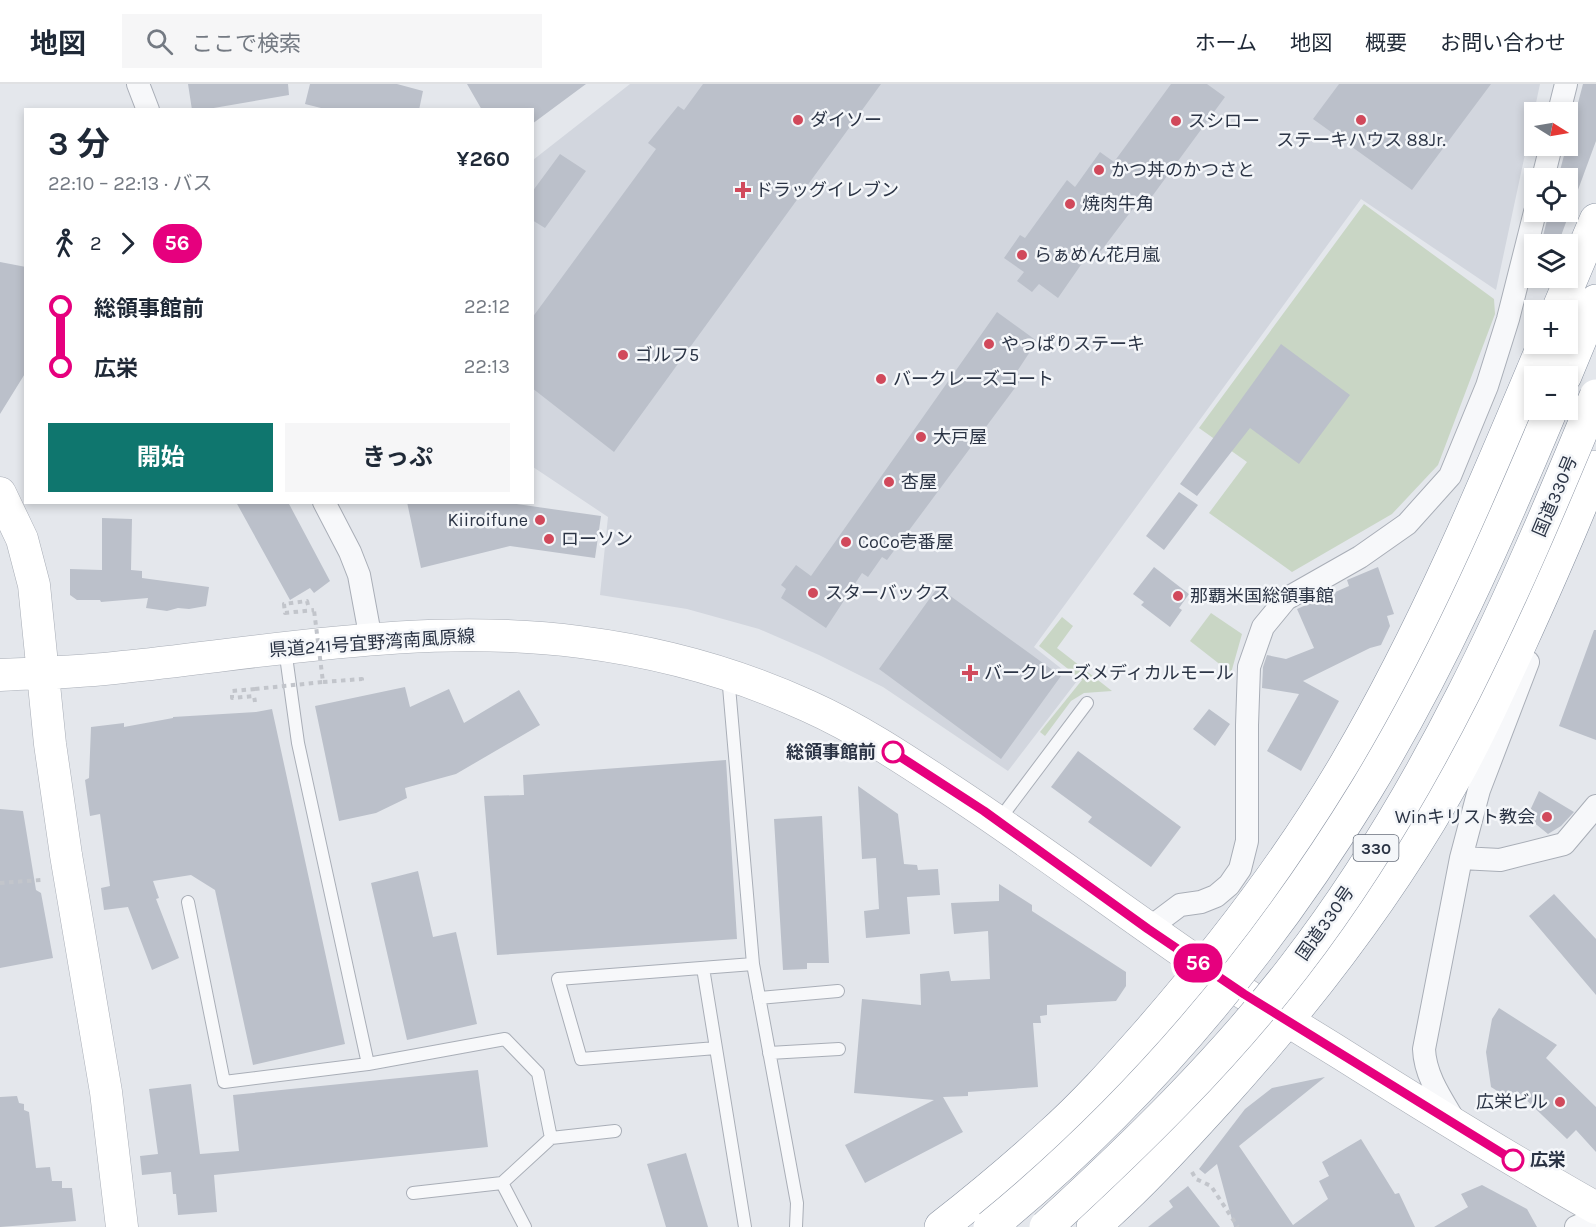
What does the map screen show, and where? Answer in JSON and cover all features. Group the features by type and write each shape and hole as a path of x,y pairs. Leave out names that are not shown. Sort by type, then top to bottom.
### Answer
{"highway":[{"path":"1562,300 1596,220"},
{"path":"1569,366 1596,301"},
{"path":"940,1227 992,1187 1052,1134 1111,1074 1203,967 1286,859 1347,762 1400,664 1483,489 1540,354"},
{"name":"国道330号","path":"1046,1227 1164,1114 1218,1057 1294,966 1346,894 1398,814 1450,723 1525,565 1596,396"},
{"name":"国道330号","path":"990,1227 1076,1151 1133,1095 1187,1036 1260,946 1314,870 1366,789 1421,690 1515,495 1547,420"},
{"path":"1093,1227 1177,1145 1287,1020 1320,980 1384,893 1440,803 1494,700 1567,541 1596,467"}],"main road":[{"path":"0,493 12,516 29,563 38,613 43,673 66,855 106,1092 122,1227"},
{"name":"県道241号宜野湾南風原線","path":"0,675 120,668 285,648 424,636 499,636 576,641 645,652 728,674 768,689 841,722 881,745 998,821 1203,967 1459,1128 1596,1209"}],"street":[{"path":"138,84 147,108"},
{"path":"1562,102 1566,84"},
{"path":"1148,929 1180,905 1202,902 1216,896 1229,885 1239,869 1248,841 1246,725 1249,667 1263,627 1286,599 1360,557 1407,524 1450,476 1487,386 1509,319 1533,222"},
{"path":"325,504 350,552 359,575 371,640"},
{"path":"1459,1128 1434,1085 1425,1064 1424,1049 1461,858 1479,790 1533,647 1567,541"},
{"path":"1461,858 1500,860 1564,844 1596,806"},
{"path":"1576,1227 1596,1218"}],"lane":[{"path":"285,648 298,743 368,1064"},
{"path":"728,674 753,964 797,1203 795,1227"},
{"path":"998,821 1087,703"},
{"path":"188,902 224,1082 368,1064 505,1039 538,1073 551,1138"},
{"path":"716,1048 581,1059 558,979 753,964"},
{"path":"703,968 745,1227"},
{"path":"759,998 838,991"},
{"path":"769,1053 839,1049"},
{"path":"413,1193 502,1183 551,1138 615,1131"},
{"path":"502,1183 525,1227"}],"path":[{"path":"308,605 307,601 284,604 285,613 314,610 323,682"},
{"path":"255,702 254,696 232,698 232,691 323,682 362,682"},
{"path":"0,883 42,880"},
{"path":"1190,1170 1196,1179 1211,1186 1238,1227"}],"shaded area":[{"name":"バークレーズコート","path":"630,84 1540,84 1536,102 1524,102 1525,156 1496,290 1361,199 1034,647 1077,681 1008,771 883,687 819,655 759,629 687,609 600,595 608,517 534,468 534,159"}],"green space":[{"path":"1364,204 1494,299 1495,314 1438,465 1392,514 1292,572 1209,513 1247,462 1199,428"},
{"path":"1211,613 1242,634 1231,673 1190,641"},
{"path":"1062,617 1073,626 1057,648 1112,691 1084,693 1071,701 1045,736 1040,732 1082,680 1039,646"}],"building":[{"path":"188,84 288,84 289,95 214,108 192,108"},
{"path":"310,84 397,84 423,91 419,108 321,108 305,104"},
{"path":"467,84 586,84 534,123 534,108 481,108"},
{"path":"703,84 881,84 614,452 534,390 534,315 656,149 648,143 678,106 684,110"},
{"path":"1171,84 1207,84 1225,97 1145,206 1138,202 1101,251 1094,246 1058,298 1039,284 1032,292 1017,281 1024,272 1004,258 1020,235 1025,238 1067,180 1075,187 1100,152 1114,162"},
{"path":"1339,84 1491,84 1412,190 1313,119"},
{"path":"1583,84 1596,84 1596,141 1578,190 1578,168 1561,168 1564,156 1578,156 1578,103"},
{"path":"560,154 586,171 545,228 534,221 534,189"},
{"path":"1546,222 1566,222 1562,234 1544,234"},
{"path":"0,262 24,267 24,375 0,414"},
{"path":"997,312 1037,341 1016,373 1023,377 887,560 882,557 868,577 862,573 826,628 781,598 786,589 781,585 796,565 811,576"},
{"path":"1281,344 1350,395 1299,464 1250,428 1197,496 1180,484"},
{"path":"1179,492 1198,505 1164,550 1146,536"},
{"path":"237,504 289,504 330,581 314,593 310,588 290,600"},
{"path":"407,504 516,504 601,516 595,558 510,546 421,568"},
{"path":"102,518 132,519 131,570 142,571 142,578 209,587 206,606 167,611 146,608 148,598 101,602 100,600 77,600 70,595 70,569 102,570"},
{"path":"1154,567 1189,594 1179,608 1182,610 1170,627 1141,605 1144,602 1133,594"},
{"path":"1378,567 1394,614 1387,616 1390,626 1381,645 1370,648 1303,681 1339,701 1301,771 1267,751 1299,694 1262,688 1263,667 1267,655 1286,659 1314,648 1297,609 1349,586 1347,580"},
{"name":"バークレーズメディカルモール","path":"938,587 1061,676 1001,759 879,669"},
{"path":"1594,630 1596,630 1596,740 1559,726"},
{"path":"405,687 410,707 449,689 464,723 519,690 540,725 456,774 405,788 407,798 376,813 339,821 315,706"},
{"path":"272,709 345,1044 253,1065 215,890 191,875 153,881 159,898 156,899 179,958 152,970 128,907 104,910 101,888 110,886 100,814 90,816 85,780 89,778 91,727 124,723 124,727 173,717"},
{"path":"1209,709 1230,724 1215,746 1193,729"},
{"path":"1078,751 1181,827 1151,867 1088,822 1092,817 1051,787"},
{"path":"726,760 737,939 497,955 484,796 524,795 523,775"},
{"path":"858,786 898,814 904,864 917,865 918,870 938,869 940,895 907,897 910,934 866,938 864,911 879,909 876,858 862,859"},
{"name":"Winキリスト教会","path":"1539,791 1574,812 1561,826 1548,834 1527,817"},
{"path":"0,809 23,811 36,890 41,893 53,958 0,968"},
{"path":"822,816 829,963 807,963 807,969 783,970 774,819"},
{"path":"418,871 433,937 456,932 477,1024 407,1040 371,883"},
{"path":"999,884 1032,905 1032,911 1126,972 1126,986 1116,1001 1047,1005 1047,1015 1040,1016 1041,1023 1033,1023 1038,1087 968,1092 968,1096 943,1097 963,1132 865,1183 845,1145 934,1100 854,1093 862,999 921,1005 920,974 949,971 951,981 990,979 988,931 954,934 951,903 999,901"},
{"path":"1554,894 1596,939 1596,995 1529,916"},
{"path":"1499,1008 1557,1045 1546,1058 1596,1107 1596,1152 1576,1130 1567,1139 1517,1091 1510,1099 1491,1087 1486,1052 1492,1019"},
{"path":"478,1070 488,1147 214,1175 217,1212 178,1215 171,1172 142,1175 140,1156 158,1154 149,1089 191,1084 200,1154 239,1151 233,1095"},
{"path":"1325,1077 1239,1146 1293,1225 1328,1199 1319,1181 1329,1176 1322,1162 1361,1139 1395,1194 1399,1193 1415,1227 1234,1227 1217,1164 1205,1174 1199,1169 1245,1109 1272,1088"},
{"path":"17,1096 19,1103 24,1104 24,1110 29,1112 36,1168 50,1167 52,1181 62,1181 62,1188 72,1188 76,1221 0,1227 0,1097"},
{"path":"686,1153 708,1227 666,1227 647,1164"},
{"path":"1482,1185 1527,1209 1537,1227 1434,1227 1468,1207 1461,1194"},
{"path":"1188,1186 1220,1227 1148,1227 1173,1207 1169,1201"}],"bus line":[{"name":"56","path":"893,752 984,811 1148,929 1244,994 1513,1160"}],"place":[{"name":"ダイソー","path":"798,120"},
{"name":"ステーキハウス 88Jr.","path":"1361,120"},
{"name":"スシロー","path":"1176,121"},
{"name":"かつ丼のかつさと","path":"1099,170"},
{"name":"ドラッグイレブン","path":"743,190"},
{"name":"焼肉牛角","path":"1070,204"},
{"name":"らぁめん花月嵐","path":"1022,255"},
{"name":"やっぱりステーキ","path":"989,344"},
{"name":"ゴルフ5","path":"623,355"},
{"name":"バークレーズコート","path":"881,379"},
{"name":"大戸屋","path":"921,437"},
{"name":"杏屋","path":"889,482"},
{"name":"Kiiroifune","path":"540,520"},
{"name":"ローソン","path":"549,539"},
{"name":"CoCo壱番屋","path":"846,542"},
{"name":"スターバックス","path":"813,593"},
{"name":"那覇米国総領事館","path":"1178,596"},
{"name":"バークレーズメディカルモール","path":"970,673"},
{"name":"総領事館前","path":"893,752"},
{"name":"Winキリスト教会","path":"1547,817"},
{"name":"広栄ビル","path":"1560,1102"},
{"name":"広栄","path":"1513,1160"}]}
